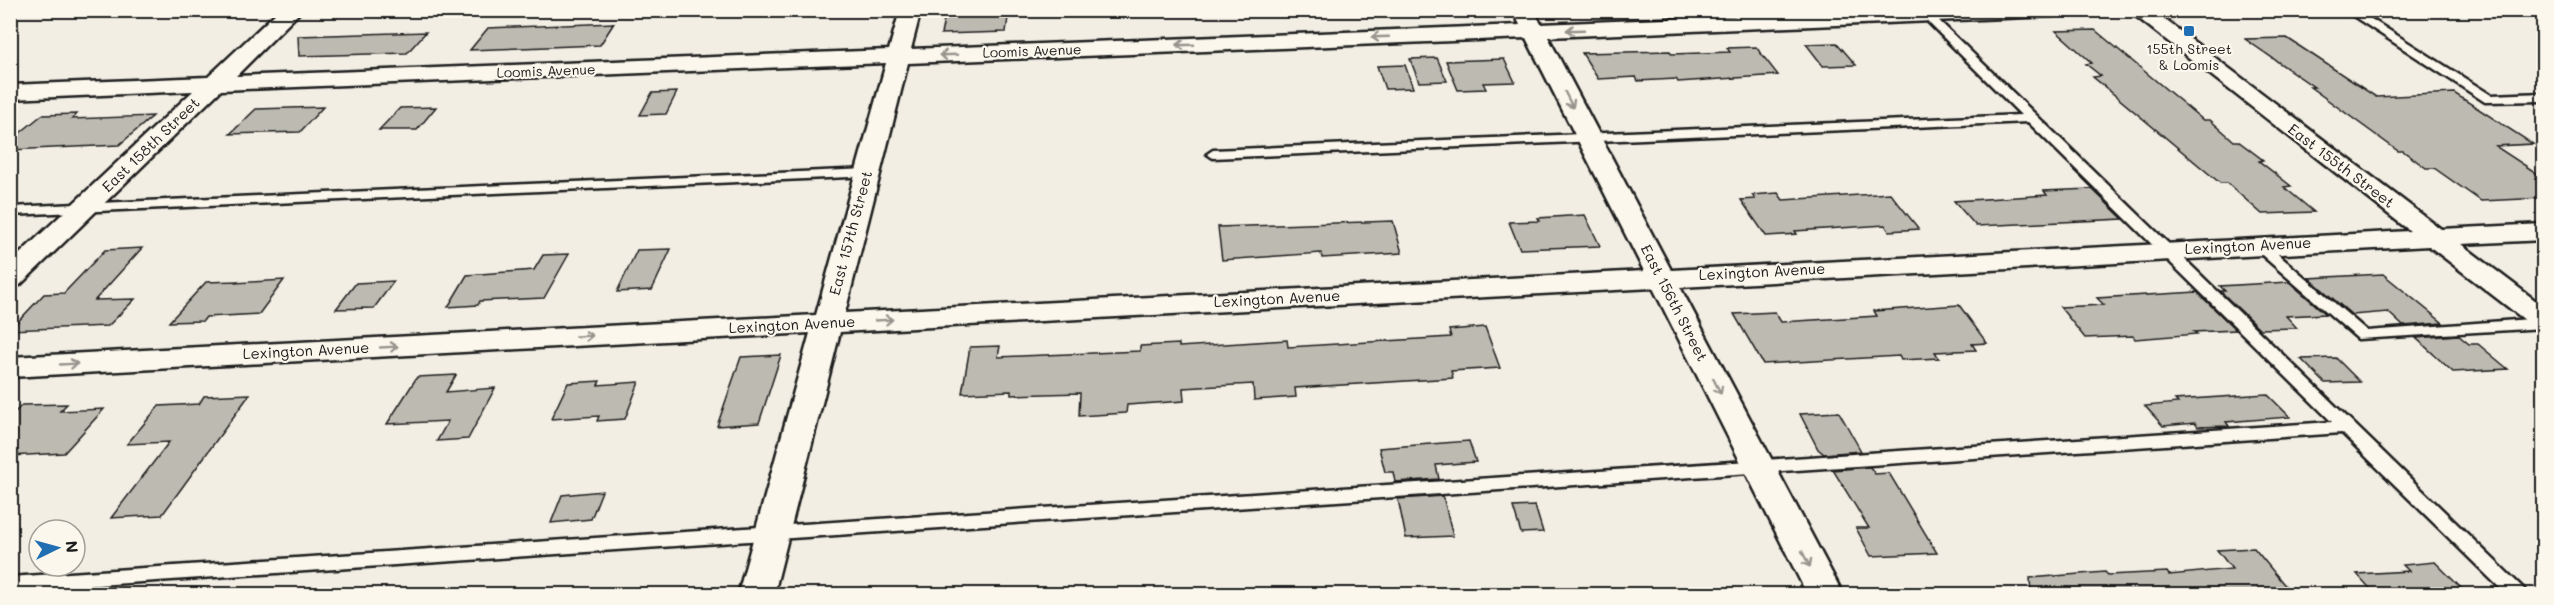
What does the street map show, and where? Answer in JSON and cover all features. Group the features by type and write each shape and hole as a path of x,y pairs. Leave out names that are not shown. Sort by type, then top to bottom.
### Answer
{"street":[{"name":"East 158th Street","path":"10,279 292,10"},
{"name":"East 157th Street","path":"756,594 911,10"},
{"name":"Loomis Avenue","path":"10,92 899,57 1528,21 2053,10"},
{"name":"East 155th Street","path":"2138,10 2544,322"},
{"name":"East 156th Street","path":"1528,21 1825,594"},
{"name":"Lexington Avenue","path":"10,367 2166,250 2544,232"}],"lane":[{"path":"2349,10 2489,99 2541,103"},
{"path":"1924,13 2517,594"},
{"path":"1213,154 2032,118"},
{"path":"10,211 867,173"},
{"path":"2259,246 2363,336 2544,322"},
{"path":"10,584 2346,427"}],"building":[{"path":"946,10 1009,10 1006,32 941,34"},
{"path":"614,23 600,45 470,50 488,28"},
{"path":"2095,30 2203,120 2210,120 2234,141 2238,141 2263,160 2259,161 2291,186 2284,187 2314,212 2262,214 2227,183 2220,183 2093,77 2101,76 2086,64 2092,63 2056,31"},
{"path":"426,32 407,53 299,56 298,36"},
{"path":"2287,38 2376,97 2454,93 2533,144 2495,146 2544,178 2544,198 2481,201 2434,168 2426,168 2403,151 2398,151 2310,87 2314,87 2245,39"},
{"path":"1837,43 1856,65 1823,66 1806,44"},
{"path":"1756,47 1778,75 1678,82 1676,79 1638,81 1636,77 1598,79 1582,53 1730,52 1727,48"},
{"path":"1437,58 1447,81 1419,82 1410,59"},
{"path":"1504,59 1515,82 1483,83 1486,89 1458,90 1446,61"},
{"path":"1405,65 1413,88 1385,89 1377,66"},
{"path":"677,92 666,114 640,115 652,93"},
{"path":"323,107 300,132 230,134 256,109"},
{"path":"436,107 417,130 379,130 400,108"},
{"path":"77,114 72,119 153,116 119,145 10,150 10,141 42,115"},
{"path":"2092,189 2123,219 1976,226 1954,201 2047,195 2044,191"},
{"path":"1778,193 1783,200 1890,193 1919,229 1889,231 1885,225 1795,231 1797,234 1766,236 1741,200 1755,199 1752,195"},
{"path":"1585,215 1600,246 1520,249 1509,222 1540,221 1538,218"},
{"path":"1393,221 1402,253 1322,258 1321,253 1222,260 1218,227"},
{"path":"142,248 95,300 135,299 108,326 10,330 44,294 64,293 105,250"},
{"path":"671,249 652,290 617,292 637,250"},
{"path":"569,254 544,298 480,301 478,305 448,307 467,275 534,270 543,255"},
{"path":"2383,274 2443,323 2403,326 2388,312 2352,315 2309,278"},
{"path":"284,280 259,314 206,317 203,321 169,322 206,282"},
{"path":"394,281 374,308 336,309 356,283"},
{"path":"2289,282 2326,314 2286,316 2297,328 2260,329 2220,291 2225,291 2220,286"},
{"path":"2197,292 2236,330 2135,339 2133,336 2085,338 2060,307 2104,305 2097,298"},
{"path":"1959,305 1987,343 1972,344 1976,350 1935,352 1939,358 1901,360 1899,356 1763,364 1734,314 1775,312 1781,322 1877,316 1874,311"},
{"path":"1485,327 1500,368 1451,371 1453,378 1295,388 1296,397 1254,400 1253,384 1183,388 1184,401 1127,405 1126,413 1079,416 1080,393 1011,395 1011,391 962,393 970,347 1000,346 998,357 1140,351 1140,346 1179,344 1179,347 1287,340 1288,347 1451,337 1449,330"},
{"path":"2458,335 2469,344 2478,344 2508,369 2453,372 2416,338"},
{"path":"781,355 759,423 717,426 741,357"},
{"path":"2336,358 2360,382 2325,383 2301,359"},
{"path":"456,375 446,392 495,388 468,439 437,441 448,421 387,424 417,377"},
{"path":"600,381 598,385 639,382 625,419 597,421 599,416 551,419 568,383"},
{"path":"250,394 162,515 111,518 169,442 127,444 159,406 199,404 204,396"},
{"path":"2267,394 2290,417 2226,422 2229,426 2198,427 2195,423 2163,426 2145,406 2178,403 2175,400"},
{"path":"67,404 60,411 104,409 64,453 10,456 10,417 22,405"},
{"path":"1839,412 1861,451 1824,454 1818,449 1800,414"},
{"path":"1469,441 1476,462 1436,465 1439,479 1395,482 1393,472 1385,472 1379,448"},
{"path":"1870,467 1875,474 1889,473 1937,553 1871,556 1856,528 1869,528 1833,470"},
{"path":"602,491 591,519 551,523 562,495"},
{"path":"1443,496 1453,536 1406,538 1398,499"},
{"path":"1535,506 1543,532 1521,533 1513,507"},
{"path":"2254,548 2292,594 2031,594 2030,578 2105,572 2108,575 2167,572 2169,575 2232,569 2217,550"},
{"path":"2435,562 2467,594 2375,594 2357,574 2409,571 2403,565"}],"place":[{"name":"155th Street & Loomis","path":"2189,31"}]}
